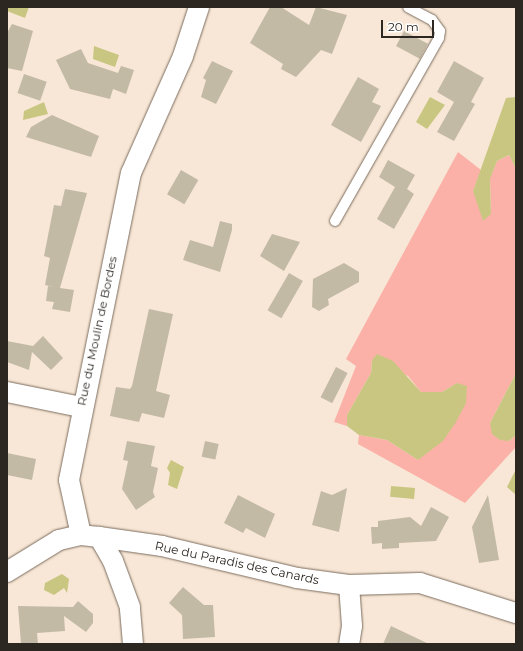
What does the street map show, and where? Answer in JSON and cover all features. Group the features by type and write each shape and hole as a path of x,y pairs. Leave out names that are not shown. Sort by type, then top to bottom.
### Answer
{"street":[{"name":"Rue du Moulin de Bordes","path":"133,644 130,607 114,561 90,536 69,480 81,407 131,173 183,56 199,7"},
{"path":"7,392 81,407"},
{"path":"7,572 59,540 90,536"},
{"name":"Rue du Paradis des Canards","path":"90,536 162,546 297,578 349,585 420,583 516,613"},
{"path":"349,585 352,626 349,644"}],"lane":[{"path":"335,221 439,38 440,31 432,20 408,7"}],"shaded area":[{"path":"7,7 29,7 25,18 7,11"},
{"path":"94,46 119,55 115,67 93,59"},
{"path":"430,97 445,105 427,129 416,122"},
{"path":"516,97 516,169 509,155 497,161 490,179 491,214 483,221 473,191 506,98"},
{"path":"44,102 48,114 23,120 24,111"},
{"path":"458,152 481,170 473,191 491,214 490,178 497,161 509,155 516,169 516,373 490,423 509,441 516,435 516,447 465,503 358,444 359,435 387,440 418,460 457,383 442,392 421,392 408,376 372,360 371,373 347,415 347,426 334,422 356,366 346,359"},
{"path":"377,354 393,361 421,392 442,392 457,383 467,386 466,403 456,422 443,441 418,460 387,440 359,435 347,426 347,415 371,373 372,360"},
{"path":"516,373 516,435 509,441 500,440 492,434 490,423"},
{"path":"171,460 184,467 177,489 168,485 170,473 167,468"},
{"path":"516,469 516,492 515,494 507,487"},
{"path":"391,486 415,488 414,499 390,497"},
{"path":"62,574 69,579 67,593 64,588 54,595 44,590 45,583"}],"building":[{"path":"270,7 281,7 309,25 316,7 347,15 332,54 321,50 296,77 281,69 283,64 250,43"},
{"path":"12,24 33,31 22,71 7,68 7,33"},
{"path":"404,31 428,44 420,59 396,46"},
{"path":"81,49 88,63 118,73 121,66 134,70 126,94 113,89 110,99 70,89 56,60"},
{"path":"212,61 233,71 216,104 201,97 206,80 203,78"},
{"path":"454,61 484,78 471,102 475,104 454,141 437,132 454,102 437,92"},
{"path":"24,74 47,82 40,101 17,93"},
{"path":"358,77 379,89 372,102 381,106 361,142 331,125"},
{"path":"52,115 99,136 91,157 26,137 31,127"},
{"path":"388,160 415,175 407,189 414,194 394,229 377,219 395,187 379,177"},
{"path":"181,170 198,180 184,204 167,194"},
{"path":"65,189 87,193 60,288 74,290 70,312 52,309 54,302 46,301 48,286 54,287 45,285 50,258 44,256 54,205 61,206"},
{"path":"220,221 232,224 232,230 220,272 183,260 190,240 213,247"},
{"path":"272,234 300,242 284,271 260,256"},
{"path":"344,263 359,272 359,282 328,299 329,305 319,311 312,307 313,279"},
{"path":"289,273 303,281 281,318 268,310"},
{"path":"149,309 173,314 156,391 170,395 164,418 142,413 139,422 110,416 116,387 130,389 132,386"},
{"path":"43,336 63,358 51,370 32,352 29,370 7,362 7,341 33,346"},
{"path":"336,367 348,373 332,403 321,397"},
{"path":"127,441 155,446 151,466 158,468 153,492 155,497 136,510 122,489 128,461 123,460"},
{"path":"205,441 219,444 215,460 202,457"},
{"path":"7,453 36,459 32,480 7,475"},
{"path":"347,488 339,532 312,525 321,491 332,495"},
{"path":"238,495 275,514 265,538 246,528 243,533 224,523"},
{"path":"488,495 499,560 479,563 472,527"},
{"path":"431,507 449,517 436,541 399,543 399,548 382,549 382,543 372,544 371,527 378,527 378,521 410,517 421,526"},
{"path":"183,587 204,605 213,605 215,637 183,639 182,615 169,603"},
{"path":"78,601 93,614 93,623 86,632 64,616 65,631 37,633 38,644 21,644 18,606 73,607"},
{"path":"391,626 429,644 383,644"}]}
